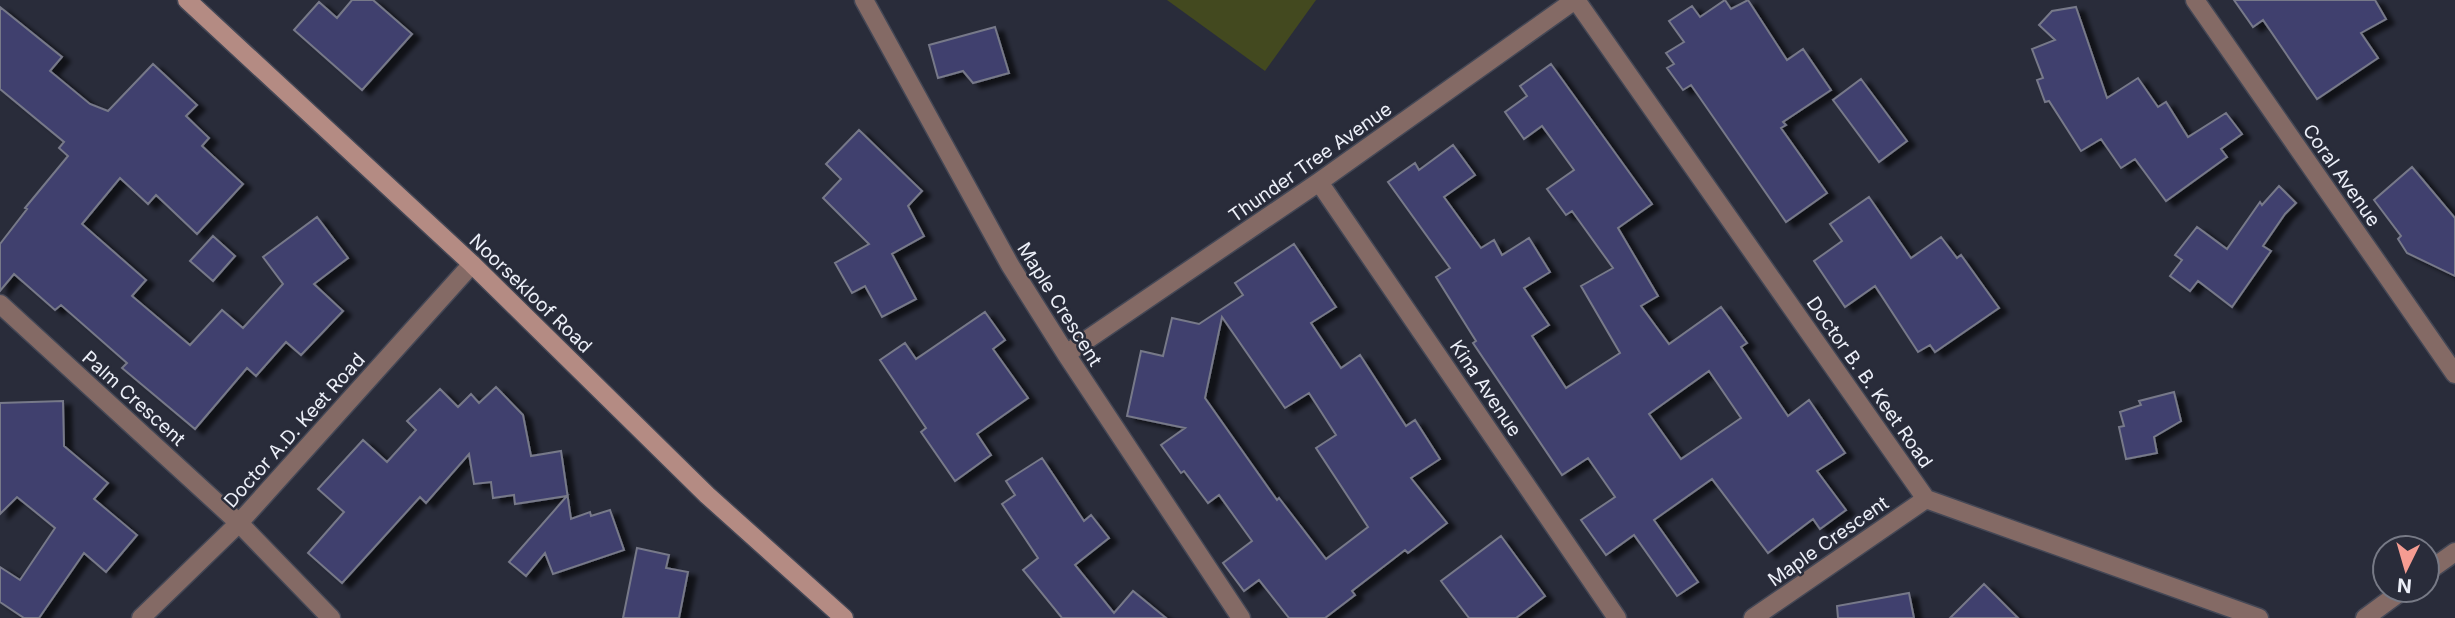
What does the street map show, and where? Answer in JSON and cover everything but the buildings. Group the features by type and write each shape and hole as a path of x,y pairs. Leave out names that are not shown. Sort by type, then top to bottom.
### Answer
{"street":[{"name":"Noorsekloof Road","path":"187,0 472,264 707,495 844,618"},
{"name":"Maple Crescent","path":"864,0 1010,265 1241,618"},
{"name":"Thunder Tree Avenue","path":"1066,354 1320,182 1576,0"},
{"name":"Doctor B. B. Keet Road","path":"1576,0 1926,499 2259,618"},
{"name":"Coral Avenue","path":"2195,0 2455,374"},
{"name":"Kina Avenue","path":"1320,182 1617,618"},
{"name":"Doctor A.D. Keet Road","path":"141,618 239,523 472,264"},
{"name":"Palm Crescent","path":"0,304 239,523 331,618"},
{"name":"Maple Crescent","path":"1754,618 1926,499"},
{"path":"2365,618 2384,604"}],"green space":[{"path":"1167,0 1316,0 1265,71"}]}
